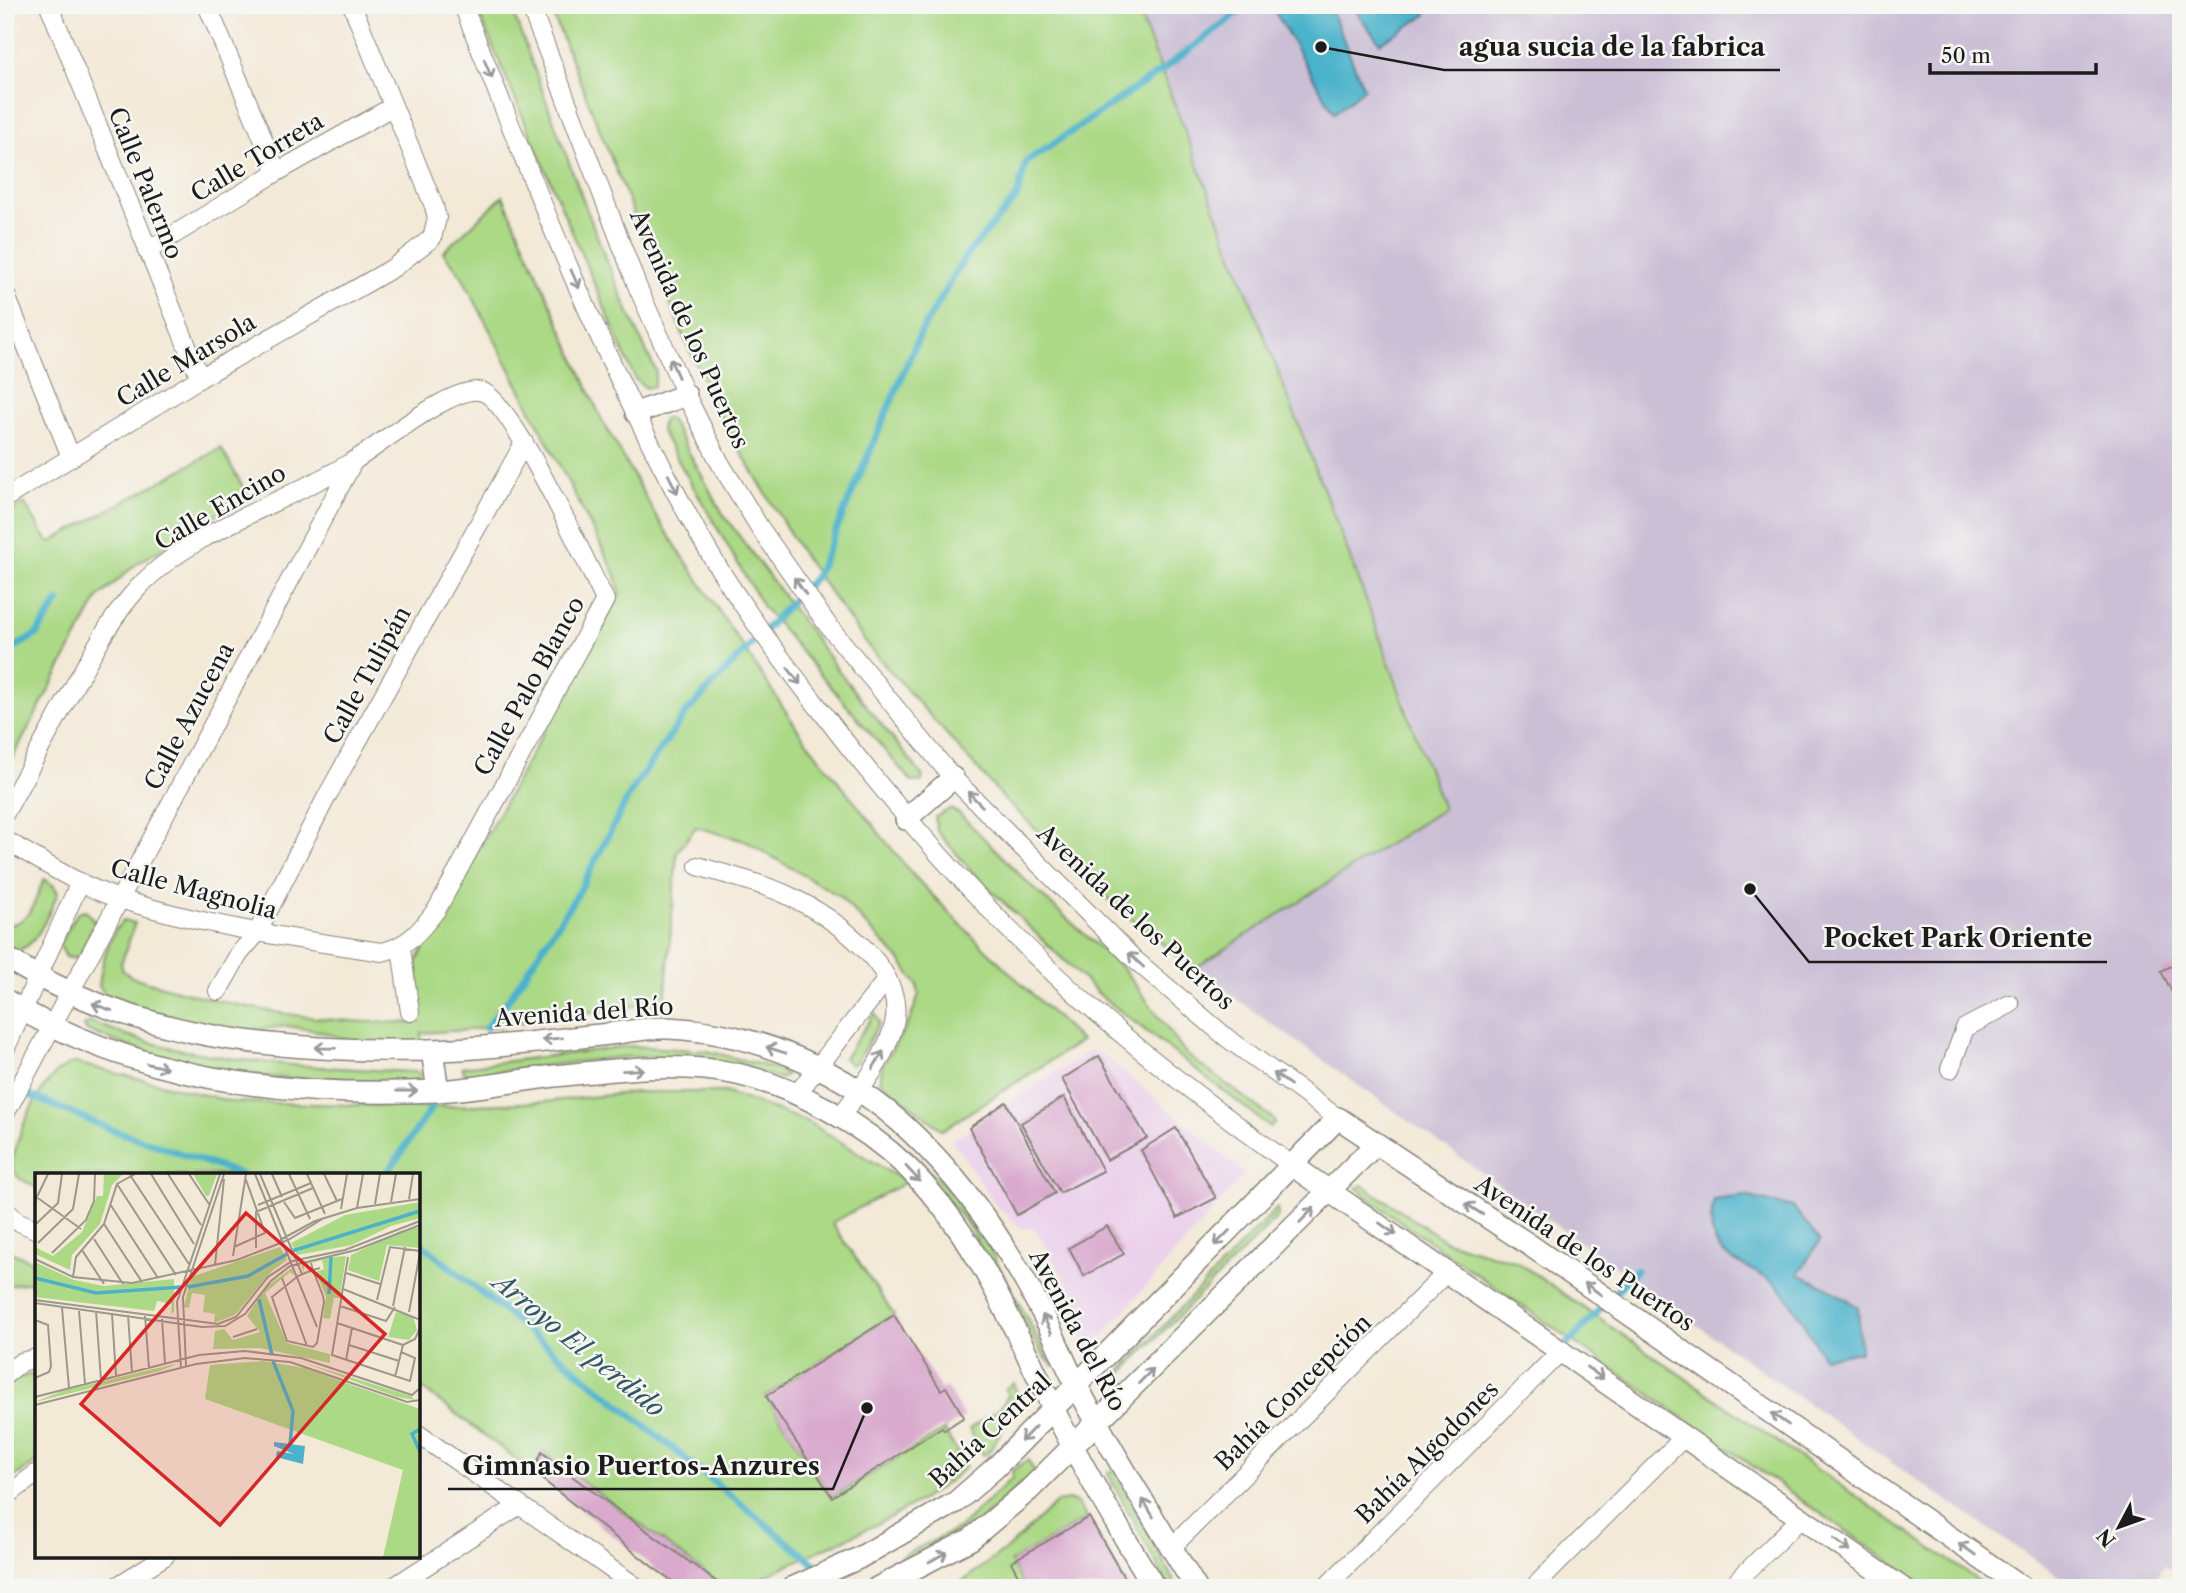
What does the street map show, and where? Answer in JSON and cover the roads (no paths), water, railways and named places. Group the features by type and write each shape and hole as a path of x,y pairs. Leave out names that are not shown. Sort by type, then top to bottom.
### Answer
{"street":[{"name":"Calle Palermo","path":"49,5 200,378"},
{"path":"206,5 277,172"},
{"name":"Calle Marsola","path":"5,498 200,378 393,268 432,238 437,218 352,5"},
{"path":"463,5 565,254 636,413 695,528 788,667 906,819 1009,929 1101,1017 1198,1097 1293,1166 1332,1190 1902,1588"},
{"name":"Avenida de los Puertos","path":"530,5 638,288 686,395 740,495 827,624 953,778 1134,959 1186,1006 1338,1118 1542,1254 2023,1588"},
{"name":"Calle Torreta","path":"147,251 277,172 392,107"},
{"path":"5,293 71,457"},
{"name":"Calle Palo Blanco","path":"382,952 401,947 418,933 437,909 605,600 524,443 497,401 484,392 471,390 445,401"},
{"path":"636,413 686,395"},
{"name":"Calle Encino","path":"5,813 109,624 138,587 173,557 353,462 445,401"},
{"name":"Calle Tulipán","path":"218,991 239,954 257,933 327,796 524,443"},
{"name":"Calle Azucena","path":"5,1114 353,462"},
{"path":"906,819 953,778"},
{"name":"Calle Magnolia","path":"5,840 80,882 119,899 257,933 382,952"},
{"path":"698,866 784,894 818,914 867,949 887,979 896,1002 888,1043 841,1117"},
{"path":"9,1042 14,1006 38,978 80,882"},
{"path":"401,947 410,1012"},
{"name":"Avenida del Río","path":"5,957 68,994 153,1025 225,1040 305,1048 432,1050 667,1028 737,1037 818,1066 859,1091 909,1130 965,1189 997,1236 1044,1317 1098,1424 1196,1588"},
{"path":"796,1095 887,979"},
{"path":"1950,1069 1965,1028 2010,1004"},
{"path":"14,1006 51,1026 146,1063 235,1084 298,1092 438,1091 566,1075 682,1069 737,1074 796,1095 841,1117 888,1152 934,1197 982,1265 1009,1310 1073,1447 1155,1588"},
{"path":"432,1050 438,1091"},
{"name":"Bahía Central","path":"792,1588 866,1553 956,1502 996,1467 1338,1118"},
{"path":"888,1152 909,1130"},
{"path":"866,1553 884,1585 971,1539 1098,1424 1376,1144"},
{"path":"9,1217 35,1229"},
{"name":"Bahía Concepción","path":"1171,1548 1448,1271"},
{"name":"Bahía Algodones","path":"1325,1588 1562,1350"},
{"path":"5,1375 21,1363 35,1359"},
{"path":"420,1435 638,1588"},
{"path":"1533,1588 1685,1436"},
{"path":"5,1497 35,1474"},
{"path":"392,1588 518,1506"},
{"path":"1730,1588 1802,1517"},
{"path":"114,1588 162,1558"}],"water":[{"path":"1271,5 1329,5 1364,89 1334,113"},
{"path":"1351,5 1421,5 1426,15 1380,43"},
{"path":"1744,1196 1793,1207 1820,1241 1798,1274 1825,1286 1858,1307 1860,1352 1823,1357 1786,1295 1767,1279 1729,1258 1720,1249 1713,1238 1711,1222 1714,1200"}],"waterway":[{"path":"486,1028 506,1003 579,892 632,790 685,714 817,575 920,334 965,257 1017,197 1026,162 1161,71 1248,5"},
{"path":"5,653 36,635 59,601"},
{"name":"Arroyo El perdido","path":"5,1085 110,1129 236,1173"},
{"path":"387,1173 432,1107"},
{"name":"Arroyo El perdido","path":"420,1243 844,1588"},
{"path":"1563,1349 1636,1270"}],"place":[{"name":"agua sucia de la fabrica","path":"1321,47"},
{"name":"Pocket Park Oriente","path":"1750,889"},
{"name":"Gimnasio Puertos-Anzures","path":"867,1408"}]}
